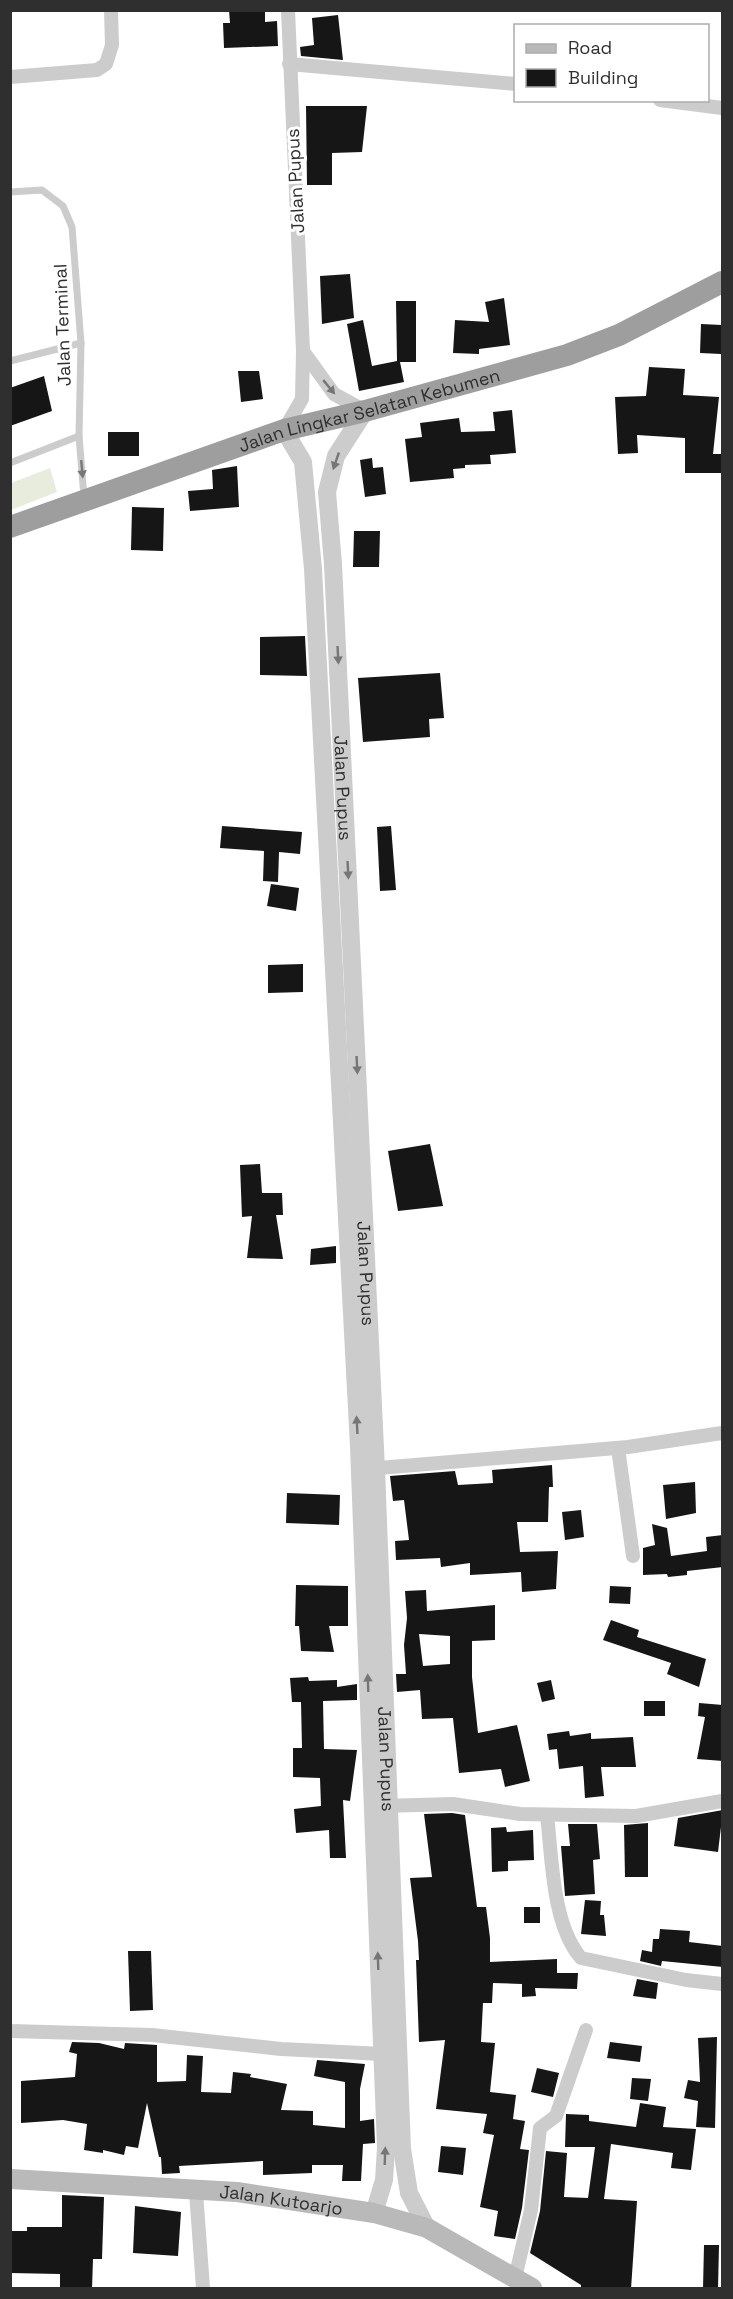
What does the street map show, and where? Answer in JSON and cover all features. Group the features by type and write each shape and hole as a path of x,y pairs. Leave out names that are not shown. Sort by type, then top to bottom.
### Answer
{"highway":[{"name":"Jalan Lingkar Selatan Kebumen","path":"10,527 284,430 365,411 567,355 619,335 723,282"}],"main road":[{"name":"Jalan Kutoarjo","path":"10,2179 196,2192 237,2192 374,2213 427,2228 531,2289"}],"street":[{"path":"10,77 96,70 106,64 112,45 111,10"},
{"name":"Jalan Pupus","path":"288,10 303,351 302,399 284,430 303,462 313,569 368,1469"},
{"path":"289,64 514,84"},
{"path":"676,102 723,108"},
{"path":"303,351 334,394 365,411"},
{"name":"Jalan Pupus","path":"365,411 336,456 327,492 333,564 380,1806 384,2180 374,2213"},
{"path":"368,1469 618,1448 723,1433"},
{"path":"618,1448 633,1556"},
{"path":"380,1806 453,1804 520,1814 636,1816 723,1801"},
{"name":"Jalan Pupus","path":"380,1806 402,2149 410,2193 427,2228"},
{"path":"547,1815 562,1918 571,1948 581,1958 686,1980 723,1984"},
{"path":"515,2278 531,2210 540,2128 556,2116 586,2030"},
{"path":"10,2031 152,2036 281,2049 382,2054"},
{"path":"196,2192 203,2289"}],"lane":[{"name":"Jalan Terminal","path":"10,192 42,190 63,206 72,226 81,343 79,436 85,502"},
{"path":"10,361 81,343"},
{"path":"10,463 79,436"}],"shaded area":[{"path":"50,468 57,492 11,510 11,483"}],"building":[{"path":"229,10 265,10 265,22 277,21 278,46 224,48 223,23 230,23"},
{"path":"338,15 343,60 301,56 300,47 314,45 312,18"},
{"path":"306,106 367,106 362,152 332,153 332,185 307,185"},
{"path":"350,274 354,318 322,324 320,276"},
{"path":"504,298 510,345 479,349 479,354 453,353 455,320 489,322 485,302"},
{"path":"396,301 416,301 416,362 400,362 404,382 359,391 347,324 363,320 372,366 397,361"},
{"path":"701,324 722,325 721,354 700,353"},
{"path":"649,367 685,369 683,395 719,397 713,454 723,454 723,473 685,473 685,438 637,435 638,453 618,454 615,397 646,396"},
{"path":"238,371 259,371 263,399 241,402"},
{"path":"44,376 52,411 10,426 10,388"},
{"path":"512,410 516,453 490,455 491,464 465,465 465,468 453,469 454,478 410,482 405,439 422,437 420,423 459,418 461,432 495,431 493,412"},
{"path":"108,432 139,432 139,456 108,456"},
{"path":"372,458 373,468 383,467 386,494 365,497 360,460"},
{"path":"237,466 239,507 190,511 188,491 213,489 212,470"},
{"path":"132,507 164,508 163,551 131,550"},
{"path":"354,531 380,531 379,567 353,567"},
{"path":"305,636 307,676 260,675 260,637"},
{"path":"440,673 444,718 429,719 430,737 363,742 358,678"},
{"path":"222,826 302,832 300,854 279,852 278,882 263,881 264,851 220,848"},
{"path":"391,826 396,890 380,891 377,827"},
{"path":"271,884 299,888 296,911 267,906"},
{"path":"303,964 303,992 268,993 268,965"},
{"path":"430,1144 443,1206 398,1211 388,1151"},
{"path":"260,1164 262,1193 282,1193 283,1215 276,1215 283,1259 247,1258 252,1216 242,1217 240,1165"},
{"path":"336,1246 336,1263 310,1265 311,1249"},
{"path":"552,1465 553,1487 549,1487 548,1522 517,1522 520,1552 558,1551 556,1589 522,1592 521,1572 470,1575 470,1563 441,1567 440,1558 396,1560 395,1541 409,1540 404,1500 393,1501 390,1476 455,1471 458,1485 493,1483 492,1470"},
{"path":"695,1482 696,1513 666,1519 663,1485"},
{"path":"287,1493 340,1495 339,1525 286,1523"},
{"path":"581,1510 584,1537 565,1540 562,1512"},
{"path":"652,1524 667,1528 671,1556 707,1551 706,1537 723,1535 723,1567 687,1571 687,1575 668,1577 667,1574 643,1575 643,1548 655,1545"},
{"path":"296,1585 348,1586 348,1626 329,1626 334,1652 301,1651 299,1626 295,1626"},
{"path":"610,1586 631,1587 630,1604 609,1603"},
{"path":"426,1590 427,1611 495,1605 495,1640 472,1641 472,1677 478,1733 517,1725 530,1781 505,1787 501,1769 459,1773 453,1718 422,1719 420,1690 397,1692 396,1674 406,1674 405,1591","holes":["419,1634 450,1636 450,1664 423,1666"]},
{"path":"611,1620 639,1630 637,1637 706,1659 699,1687 667,1674 671,1663 603,1640"},
{"path":"308,1677 309,1681 337,1680 337,1687 357,1684 357,1700 323,1701 324,1749 357,1750 350,1801 343,1800 346,1858 330,1858 329,1830 296,1833 294,1809 321,1806 320,1778 293,1777 293,1748 302,1748 301,1702 292,1702 290,1678"},
{"path":"551,1680 555,1699 542,1702 537,1683"},
{"path":"644,1701 665,1701 665,1716 644,1716"},
{"path":"699,1703 723,1705 723,1761 697,1759 705,1717 698,1716"},
{"path":"569,1731 570,1736 591,1733 591,1739 633,1737 636,1767 601,1767 604,1796 585,1798 583,1766 559,1769 557,1749 549,1750 547,1734"},
{"path":"723,1810 718,1852 674,1846 678,1818"},
{"path":"424,1814 465,1815 477,1907 486,1907 490,1962 557,1959 557,1973 578,1973 577,1989 535,1988 536,1996 522,1997 522,1984 493,1983 492,2003 483,2003 481,2042 495,2043 490,2092 516,2095 513,2119 525,2121 520,2149 529,2150 522,2208 515,2239 494,2236 498,2211 480,2207 494,2135 483,2133 487,2114 436,2109 445,2040 419,2042 416,1960 419,1960 418,1941 410,1878 432,1877"},
{"path":"648,1823 648,1877 625,1877 624,1825"},
{"path":"568,1824 597,1824 600,1859 593,1860 595,1894 565,1896 561,1846 570,1846"},
{"path":"506,1827 507,1832 533,1830 534,1860 508,1861 508,1871 492,1872 491,1828"},
{"path":"585,1900 601,1901 600,1915 604,1915 606,1936 581,1934"},
{"path":"524,1907 540,1907 540,1923 524,1923"},
{"path":"660,1929 690,1931 689,1942 723,1946 723,1967 662,1961 661,1966 640,1961 642,1950 652,1952 653,1939 659,1939"},
{"path":"128,1951 151,1951 153,2010 130,2011"},
{"path":"637,1979 658,1983 656,1999 633,1996"},
{"path":"717,2037 715,2128 696,2127 698,2101 684,2098 688,2080 700,2082 698,2038"},
{"path":"72,2042 99,2043 124,2049 125,2043 157,2045 157,2082 186,2081 187,2055 203,2056 201,2092 231,2093 233,2072 251,2074 250,2077 287,2084 281,2110 313,2111 313,2125 345,2128 345,2082 314,2076 317,2060 365,2064 360,2089 360,2121 374,2119 375,2143 363,2144 361,2181 342,2181 343,2165 312,2165 312,2173 263,2175 263,2161 179,2166 180,2173 162,2174 161,2157 159,2157 147,2103 138,2148 126,2146 124,2155 103,2150 103,2153 84,2150 87,2124 63,2120 21,2123 21,2081 75,2077 77,2054 69,2052"},
{"path":"610,2042 642,2046 640,2062 607,2058"},
{"path":"537,2068 559,2073 553,2097 531,2092"},
{"path":"632,2078 651,2079 648,2101 630,2099"},
{"path":"640,2103 666,2107 663,2127 696,2129 691,2170 671,2168 673,2153 611,2144 604,2199 637,2201 631,2289 581,2289 581,2285 530,2253 540,2211 546,2151 567,2153 564,2197 588,2198 595,2147 565,2147 566,2114 589,2115 589,2121 636,2127"},
{"path":"441,2146 466,2148 463,2175 438,2172"},
{"path":"62,2195 104,2197 102,2259 93,2259 92,2289 60,2289 60,2274 10,2273 10,2231 27,2231 27,2227 62,2227"},
{"path":"135,2206 181,2212 178,2256 133,2253"},
{"path":"704,2245 719,2245 718,2289 703,2289"}]}
